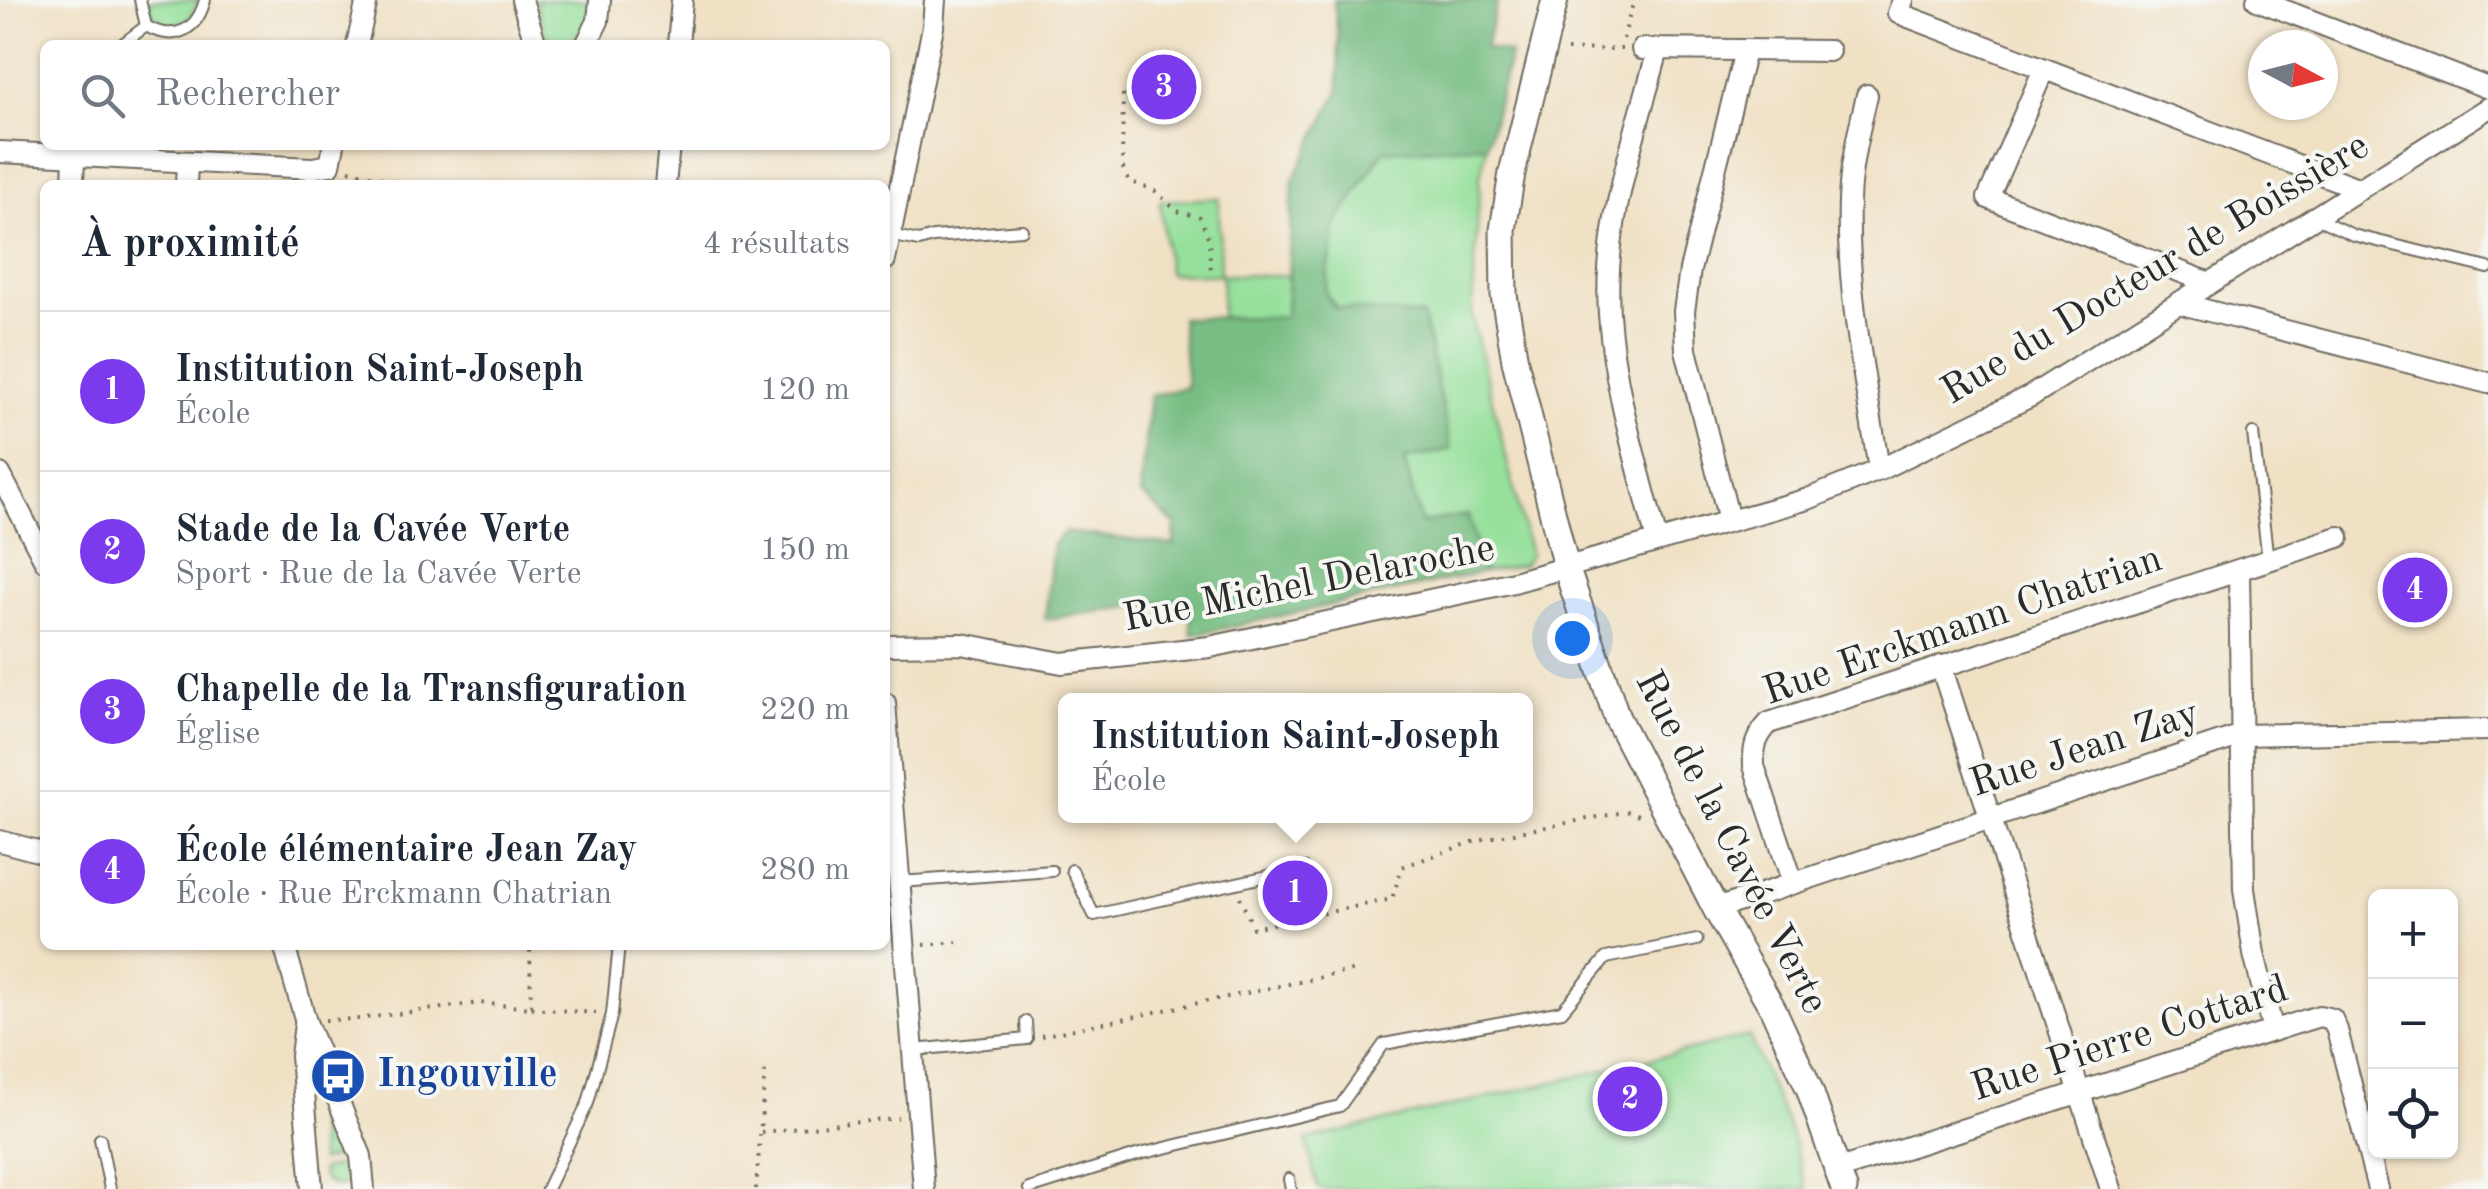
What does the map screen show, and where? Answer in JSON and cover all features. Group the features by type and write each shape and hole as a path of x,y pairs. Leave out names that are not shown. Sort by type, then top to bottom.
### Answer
{"street":[{"path":"358,40 367,0"},
{"path":"522,0 534,40"},
{"path":"588,40 598,21 600,0"},
{"path":"678,40 682,0"},
{"path":"890,235 933,27 935,0"},
{"name":"Rue de la Cavée Verte","path":"1555,0 1512,173 1503,230 1504,295 1515,360 1566,567 1617,718 1773,1009 1809,1088 1841,1179"},
{"path":"1903,0 1898,13 2360,189"},
{"path":"2256,0 2488,88"},
{"path":"1656,540 1615,372 1609,310 1613,238 1640,49 1829,51"},
{"path":"1729,520 1686,350 1684,311 1690,270 1745,52"},
{"path":"2044,69 1988,198 2210,283"},
{"path":"1867,95 1853,161 1849,238 1879,470"},
{"name":"Rue du Docteur de Boissière","path":"1566,567 1808,499 1879,470 2031,396 2488,108"},
{"path":"665,180 668,150"},
{"path":"0,152 74,156 139,152 187,162 322,166"},
{"path":"74,156 74,180"},
{"path":"186,180 187,162"},
{"path":"2178,303 2488,384"},
{"path":"0,474 40,547"},
{"name":"Rue Erckmann Chatrian","path":"1793,883 1754,766 1758,734 1769,723 2339,537"},
{"name":"Rue Michel Delaroche","path":"890,645 962,644 1062,663 1210,647 1514,582 1566,567"},
{"path":"2239,570 2244,889 2254,954 2273,1030"},
{"path":"1941,666 2112,1189"},
{"name":"Rue Jean Zay","path":"1716,909 2242,735 2488,730"},
{"path":"890,767 924,1189"},
{"path":"0,841 40,851"},
{"path":"285,950 306,1022 361,1156 364,1189"},
{"name":"Rue Pierre Cottard","path":"1841,1179 2080,1093 2319,1016 2332,1019 2378,1189"},
{"path":"306,1022 301,1056 312,1189"}],"lane":[{"path":"140,0 146,26 160,34 182,33 196,22 205,0"},
{"path":"128,40 146,26"},
{"path":"2315,217 2353,235 2488,268"},
{"path":"890,235 919,241 1022,230"},
{"path":"2253,434 2268,560"},
{"path":"1072,870 1094,915 1304,868"},
{"path":"899,882 1052,871"},
{"path":"1029,1189 1140,1154 1340,1106 1384,1044 1562,1012 1606,958 1697,940"},
{"path":"547,1189 588,1103 612,1014 618,950"},
{"path":"912,1050 1027,1040 1026,1022"},
{"path":"304,1090 332,1082"},
{"path":"100,1139 110,1189"}],"path":[{"path":"1572,50 1640,49 1634,0"},
{"path":"1123,94 1122,166 1130,181 1155,191 1177,210 1200,217 1209,240 1211,274"},
{"path":"322,166 387,180"},
{"path":"1234,884 1253,928 1392,899 1402,867 1478,840 1630,811 1674,829"},
{"path":"904,947 957,942"},
{"path":"530,950 530,1008"},
{"path":"1027,1040 1356,970"},
{"path":"306,1022 358,1020 480,1004 608,1014"},
{"path":"756,1189 765,1071"},
{"path":"760,1132 918,1116"}],"green space":[{"path":"147,0 199,0 188,20 170,28 156,21"},
{"path":"535,0 591,0 588,22 574,40 554,40 545,35"},
{"path":"1334,0 1498,0 1485,48 1510,54 1487,145 1383,151 1336,224 1325,292 1335,308 1423,316 1451,449 1404,460 1421,523 1468,515 1484,572 1192,635 1188,599 1045,619 1053,544 1065,532 1174,545 1175,524 1140,493 1150,396 1187,387 1181,318 1286,317 1293,180 1339,91"},
{"path":"1487,145 1480,177 1472,318 1530,555 1523,565 1484,572 1467,515 1421,523 1404,459 1451,449 1325,293 1336,224 1383,151"},
{"path":"1219,198 1220,275 1168,273 1160,201"},
{"path":"1222,275 1288,276 1286,318 1221,318"},
{"path":"1749,1036 1791,1134 1807,1189 1318,1189 1306,1140"},
{"path":"321,1107 327,1109 345,1155 320,1161 317,1111"},
{"path":"349,1163 350,1175 344,1185 332,1185 323,1178 321,1170"}],"place":[{"name":"Chapelle de la Transfiguration","path":"1164,87"},
{"name":"École élémentaire Jean Zay","path":"2415,590"},
{"name":"Institution Saint-Joseph","path":"1295,893"},
{"name":"Ingouville","path":"338,1076"},
{"name":"Stade de la Cavée Verte","path":"1630,1099"}]}
